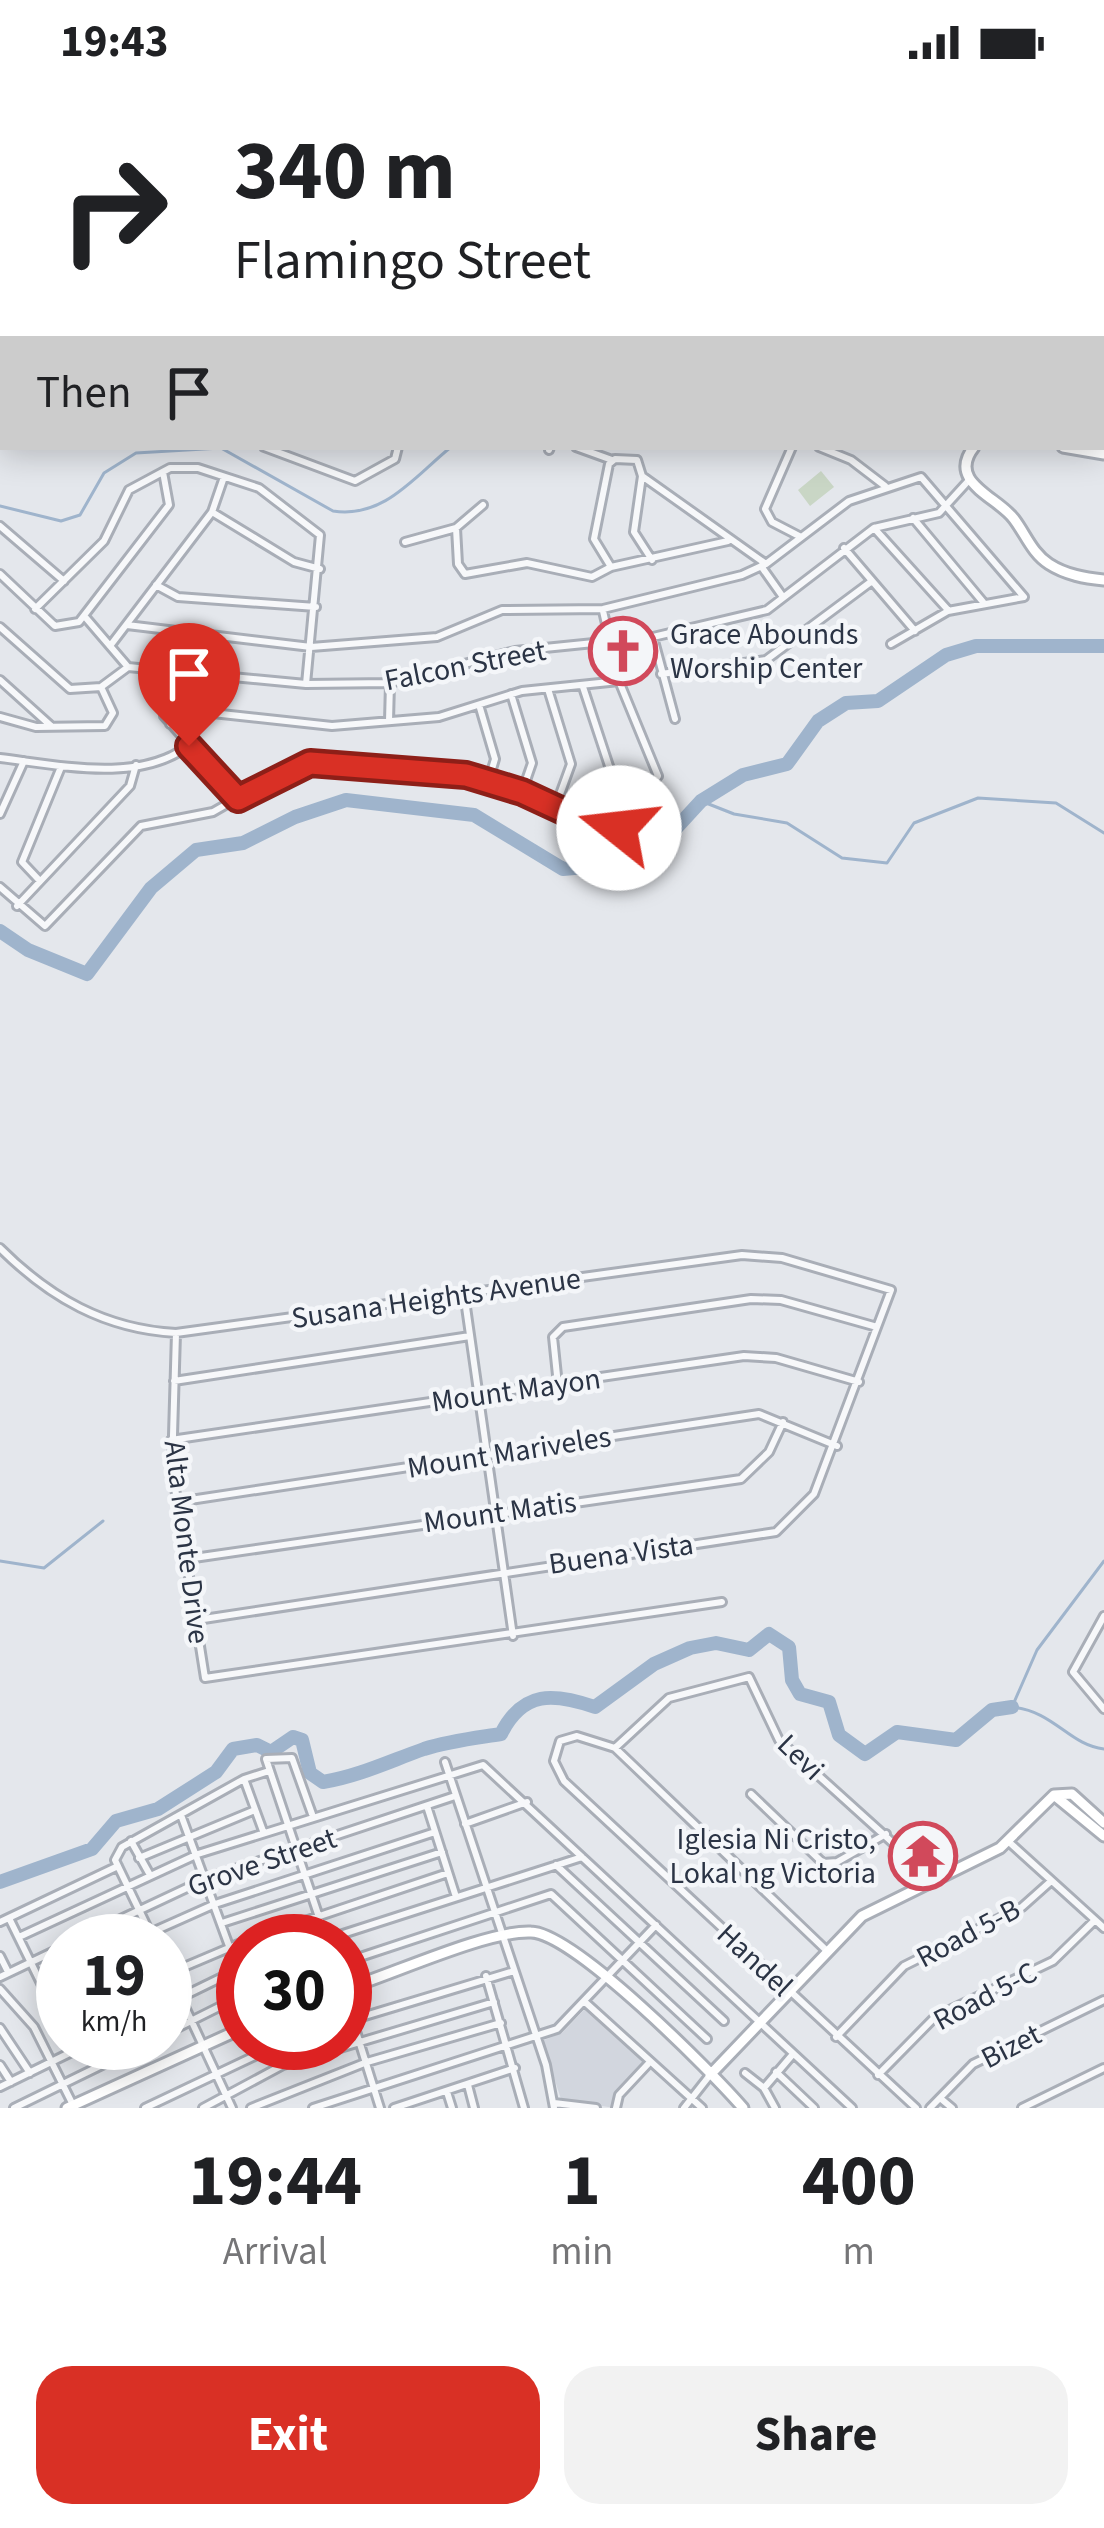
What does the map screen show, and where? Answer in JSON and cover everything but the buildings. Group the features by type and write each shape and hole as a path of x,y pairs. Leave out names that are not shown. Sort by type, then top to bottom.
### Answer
{"street":[{"path":"272,450 351,481 395,459 397,450"},
{"path":"584,450 611,460 637,460 642,476 634,532 652,560"},
{"path":"791,450 765,509 772,522 800,536"},
{"path":"826,450 851,460 885,486"},
{"path":"972,450 966,462 970,479 1012,515 1043,561 1073,575 1104,580"},
{"path":"611,460 594,539 611,567"},
{"path":"34,608 104,541 123,496 163,470 188,466 259,488 320,535 306,684"},
{"path":"0,574 55,626 86,618 170,505 163,470"},
{"path":"642,476 764,565 783,597"},
{"path":"110,646 212,512 224,477"},
{"path":"127,625 311,646 437,637 502,610 603,609 764,565 849,501 885,486 926,478 1024,594 1019,601 983,602 948,611 891,644"},
{"name":"Falcon Street","path":"128,668 306,684 390,682 515,650 652,637 757,613 874,528 934,515 970,479"},
{"path":"405,542 456,528 483,505"},
{"path":"212,512 294,562 320,569"},
{"path":"913,518 983,602"},
{"path":"0,526 64,581"},
{"path":"456,528 458,564 465,574 527,563 592,577 611,567 728,541"},
{"path":"874,528 948,611"},
{"path":"844,548 915,631"},
{"path":"662,674 766,660 872,581"},
{"path":"157,585 178,597 316,608"},
{"path":"0,887 45,926 141,826 213,812 310,763 490,779 609,831 619,828 658,776 619,681 603,609"},
{"path":"0,628 63,686 100,687 128,668 86,618"},
{"path":"652,637 675,718"},
{"path":"161,671 161,709 170,724 238,799"},
{"path":"0,680 53,728"},
{"path":"170,724 194,711 332,726 389,721 480,708 511,694 619,681"},
{"path":"389,721 390,682"},
{"path":"0,717 53,728 105,726 113,713 100,687"},
{"path":"583,687 610,769 586,821"},
{"path":"548,688 571,764 555,808"},
{"path":"511,694 532,763 522,792"},
{"path":"480,708 495,759 490,779"},
{"path":"0,758 61,766 136,765 168,761 189,746"},
{"path":"0,814 24,761"},
{"path":"17,905 130,786 136,765"},
{"path":"39,881 22,862 61,766"},
{"name":"Susana Heights Avenue","path":"0,1248 28,1276 104,1321 176,1333 762,1255 891,1291"},
{"name":"Buena Vista","path":"197,1620 776,1532 814,1494 837,1446 891,1291"},
{"path":"464,1293 513,1636 722,1602"},
{"path":"558,1385 553,1337 563,1327 751,1298 781,1300 877,1327"},
{"name":"Alta Monte Drive","path":"176,1333 171,1440 205,1678 513,1636"},
{"path":"174,1381 470,1336"},
{"name":"Mount Mayon","path":"171,1440 753,1355 859,1382"},
{"name":"Mount Mariveles","path":"177,1502 759,1414 837,1446"},
{"name":"Mount Matis","path":"187,1559 741,1479 769,1452 783,1422"},
{"path":"1104,1616 1072,1672 1104,1708"},
{"name":"Levi","path":"615,1748 668,1698 749,1677 779,1740 935,1881"},
{"name":"Handel","path":"615,1748 568,1738 556,1748 556,1769 916,2108"},
{"path":"615,1748 826,1951"},
{"path":"312,1815 292,1758 266,1759 318,1914"},
{"path":"445,1762 554,2105 596,2108"},
{"path":"19,1937 198,1854 288,1822 483,1765 846,2106"},
{"path":"140,1914 116,1857 131,1841 244,1779 269,1771"},
{"path":"244,1779 263,1831"},
{"path":"751,1794 823,1863 837,1862 886,1834"},
{"path":"684,2108 689,2096 862,1916 1008,1842 1054,1795 1072,1794 1104,1823"},
{"path":"1054,1795 1104,1836"},
{"name":"Grove Street","path":"130,1914 208,1878 455,1796"},
{"path":"465,1824 527,1802"},
{"path":"427,1806 456,1897"},
{"path":"139,1858 190,1833 255,1810"},
{"path":"180,1814 219,1914"},
{"path":"191,1914 435,1832"},
{"path":"131,1841 150,1875"},
{"path":"1008,1842 1104,1928"},
{"path":"251,1914 442,1852"},
{"path":"372,1925 583,1857"},
{"path":"556,1865 724,2021"},
{"path":"0,1922 118,1866"},
{"path":"330,1914 448,1873"},
{"name":"Road 5-B","path":"836,2037 904,1966 1022,1907 1050,1882"},
{"path":"372,1953 550,1894 707,2039"},
{"path":"10,1918 36,1971"},
{"name":"Road 5-C","path":"878,2075 935,2017 1053,1961 1094,1921"},
{"path":"313,2108 557,2030 656,1925"},
{"path":"372,1982 503,1936 537,1932 556,1937 607,1978 743,2108"},
{"path":"0,1956 4,1975 36,1960"},
{"path":"372,2013 514,1970"},
{"path":"486,1976 524,2108"},
{"path":"0,1988 36,2030"},
{"name":"Bizet","path":"930,2108 973,2064 1104,2000"},
{"path":"372,2036 494,2002"},
{"path":"584,2002 702,2108"},
{"path":"194,2020 216,2009"},
{"path":"192,2016 232,2108"},
{"path":"372,2061 501,2023"},
{"path":"0,2028 30,2073"},
{"path":"56,2070 72,2107 216,2039"},
{"path":"764,2088 794,2053"},
{"path":"616,2108 619,2095 650,2062"},
{"path":"0,2065 11,2082"},
{"path":"394,2108 428,2104 447,2092 515,2068"},
{"path":"1022,2108 1104,2068"},
{"path":"0,2087 38,2070"},
{"path":"14,2108 93,2070"},
{"path":"203,2108 275,2070"},
{"path":"251,2108 347,2070"},
{"path":"370,2070 380,2108"},
{"path":"146,2108 217,2071"},
{"path":"776,2072 814,2108"},
{"path":"745,2073 764,2088 776,2108"},
{"path":"468,2085 474,2108"},
{"path":"447,2092 452,2108"},
{"path":"940,2098 952,2108"}],"shaded area":[{"path":"586,2008 645,2063 614,2108 561,2099 542,2041 562,2033"}],"green space":[{"path":"821,471 834,487 810,506 798,490"}],"waterway":[{"path":"0,506 61,521 80,515 104,473 136,453 187,450"},
{"path":"225,450 333,511 351,512 398,493 448,450"},
{"path":"0,931 28,950 87,974 151,888 196,850 243,843 295,817 346,800 474,815 563,869 618,864 667,838 701,801 743,775 787,764 818,721 846,703 878,701 946,655 976,646 1104,646"},
{"path":"701,801 734,814 787,823 842,858 887,863 914,823 978,798 1056,803 1104,833"},
{"path":"0,1561 44,1568 103,1521"},
{"path":"1104,1561 1037,1650 1012,1707 1039,1715 1104,1749"},
{"path":"0,1882 92,1849 116,1821 158,1809 216,1772 233,1749 257,1745 271,1752 293,1737 302,1740 310,1773 323,1782 433,1746 501,1734 530,1702 553,1698 595,1707 654,1664 690,1648 716,1643 749,1650 769,1634 789,1647 792,1680 800,1694 829,1702 839,1735 865,1754 897,1732 956,1740 992,1710 1012,1707"}],"place":[{"name":"Grace Abounds Worship Center","path":"623,651"},
{"name":"Iglesia Ni Cristo, Lokal ng Victoria","path":"923,1856"}],"route":[{"path":"189,746 238,799 280,773 310,763 490,779 604,830 619,828"}]}
